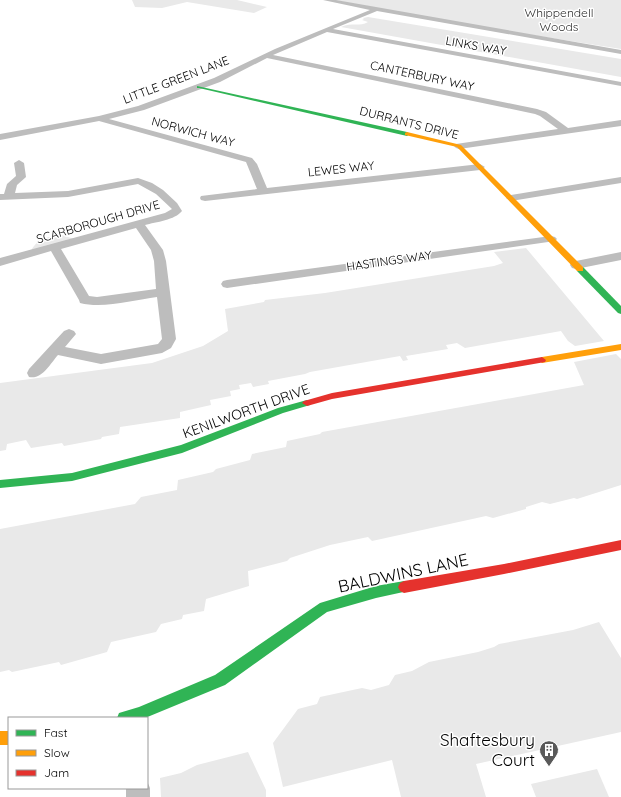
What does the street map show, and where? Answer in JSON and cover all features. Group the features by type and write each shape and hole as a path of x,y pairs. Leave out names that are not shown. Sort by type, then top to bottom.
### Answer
{"street":[{"path":"326,0 374,10 621,52"},
{"name":"LITTLE GREEN LANE","path":"0,137 99,119 128,112 200,87 277,50 374,10"},
{"name":"LINKS WAY","path":"327,30 621,84"},
{"path":"583,46 591,42 606,42"},
{"name":"CANTERBURY WAY","path":"267,56 537,112 543,114 566,131"},
{"name":"DURRANTS DRIVE","path":"200,87 459,146 621,311"},
{"name":"NORWICH WAY","path":"99,119 249,160 263,191"},
{"path":"459,146 621,124"},
{"path":"5,197 12,184 21,176 19,163"},
{"name":"LEWES WAY","path":"205,198 480,167"},
{"path":"511,198 621,180"},
{"name":"SCARBOROUGH DRIVE","path":"0,262 169,216 177,211 174,205 160,193 145,183 138,181 68,194 5,197"},
{"path":"54,350 101,359 157,350 168,344 169,339 160,261 157,250 139,224"},
{"name":"HASTINGS WAY","path":"227,284 551,239"},
{"path":"55,248 86,300 97,302 163,292"},
{"path":"576,264 621,256"},
{"path":"34,373 69,334"},
{"name":"KENILWORTH DRIVE","path":"0,484 72,477 182,449 281,410 332,396 621,347"},
{"name":"BALDWINS LANE","path":"134,717 220,680 324,607 376,592 504,569 621,545"}],"green space":[{"path":"132,0 237,0 267,7 254,13 187,2 162,8 135,7"},
{"name":"Whippendell Woods","path":"334,0 621,0 621,49 469,25"},
{"path":"368,17 621,59 621,77 341,27 368,22 362,20 364,19 363,18"},
{"path":"62,235 74,239 31,251 40,241 48,237"},
{"path":"526,248 604,341 575,346 568,341 561,331 465,348 457,343 446,345 448,349 406,356 408,360 403,361 400,356 310,372 268,381 269,384 253,387 251,383 239,385 240,389 230,391 231,396 210,400 211,405 180,412 180,418 120,427 119,434 102,437 101,439 64,446 62,443 31,448 26,440 7,444 6,450 0,451 0,383 152,363 203,346 228,331 225,309 264,302 265,300 325,293 494,266 503,263 494,252"},
{"path":"616,354 621,359 621,485 577,499 574,498 550,504 542,502 526,507 526,509 493,518 486,516 372,541 368,537 330,545 290,558 287,561 248,571 249,586 206,599 204,611 183,615 182,619 161,624 156,632 111,642 107,652 61,665 59,662 12,672 9,670 0,672 0,529 135,504 141,497 177,490 178,480 213,472 216,469 250,460 252,454 286,447 287,441 320,434 322,432 584,385 574,362"},
{"path":"599,622 621,658 621,732 476,764 486,797 401,797 392,760 283,787 273,743 298,709 317,704 320,697 362,688 371,690 389,685 395,675 412,671 429,662 478,652 499,644 573,630"},
{"path":"248,752 266,790 266,797 161,797 160,778 181,773 197,765"},
{"path":"597,769 609,797 536,797 531,784"}],"traffic: fast":[{"path":"199,87 407,134"},
{"path":"580,269 621,311"},
{"path":"0,484 72,477 182,449 281,410 307,403"},
{"path":"128,717 139,714 220,680 324,607 376,592 404,587"}],"traffic: slow":[{"path":"407,134 459,146 580,269"},
{"path":"542,360 621,347"},
{"path":"0,738 8,738"}],"traffic: jam":[{"path":"307,403 332,396 542,360"},
{"path":"404,587 504,569 621,545"}],"place":[{"name":"Shaftesbury Court","path":"549,767"}]}
